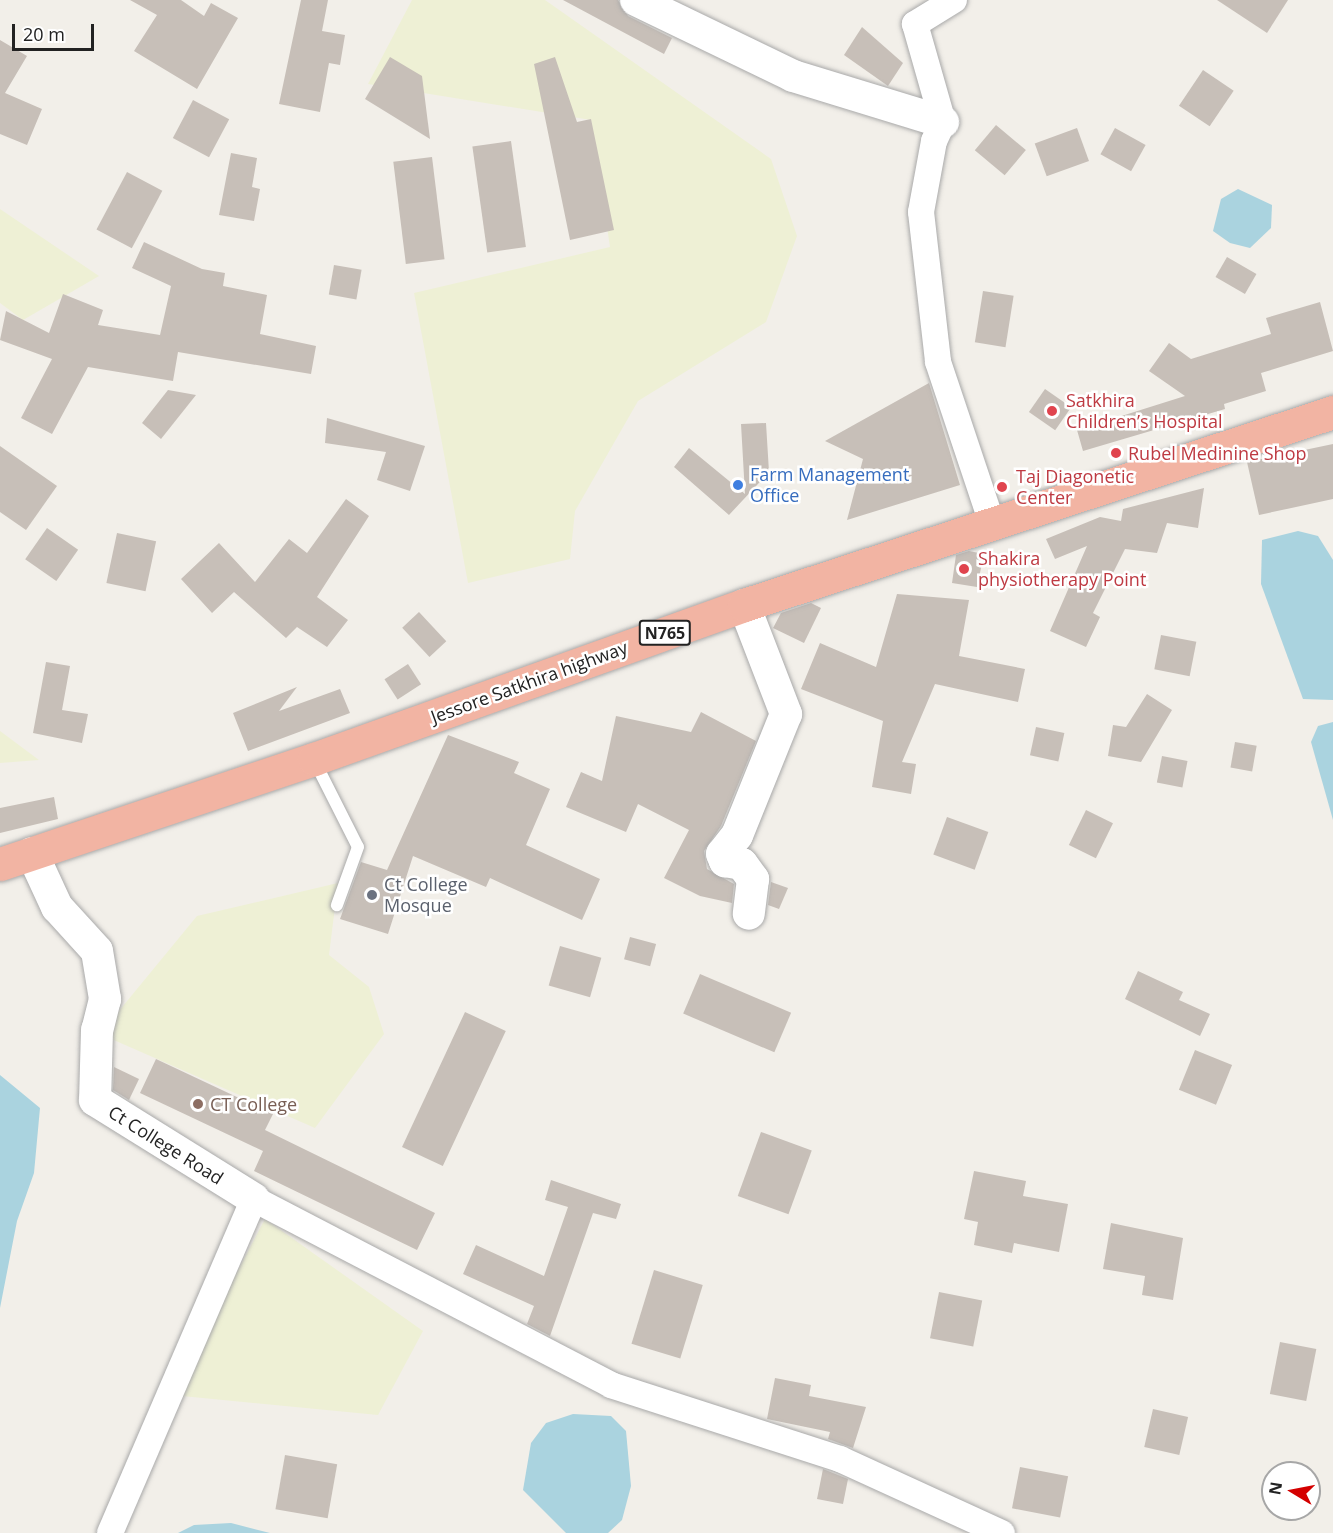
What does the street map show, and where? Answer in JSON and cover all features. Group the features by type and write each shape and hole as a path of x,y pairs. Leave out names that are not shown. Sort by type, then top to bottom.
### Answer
{"highway":[{"name":"Jessore Satkhira highway","path":"0,864 314,759 744,605 993,526 1333,412"}],"street":[{"path":"636,0 793,76 943,122"},
{"path":"954,0 915,24 943,122 934,141 921,212 938,362 993,526"},
{"path":"744,605 786,714 737,835 722,854 725,861 742,864 753,879 749,914"},
{"name":"Ct College Road","path":"32,853 57,907 97,951 105,999 97,1030 95,1100 254,1199"},
{"path":"110,1533 254,1199 611,1385 840,1459 1002,1533"}],"lane":[{"path":"314,759 358,847 337,905"}],"green space":[{"path":"412,0 545,0 771,159 797,236 766,322 638,401 575,511 570,559 468,583 414,293 610,247 591,120 368,84"},
{"path":"0,209 99,276 23,320 0,303"},
{"path":"0,731 39,760 0,763"},
{"path":"338,883 329,955 369,987 384,1034 315,1128 100,1034 197,916"},
{"path":"265,1219 423,1331 378,1415 172,1395"}],"water":[{"path":"1238,189 1272,205 1271,228 1250,248 1230,243 1213,231 1221,199"},
{"path":"1298,531 1318,536 1333,560 1333,700 1303,699 1261,584 1262,540"},
{"path":"1333,722 1333,820 1311,742 1318,726"},
{"path":"0,1075 40,1108 34,1173 17,1221 0,1308"},
{"path":"573,1414 611,1416 626,1431 631,1486 622,1520 608,1533 566,1533 523,1490 531,1443 546,1423"},
{"path":"231,1523 270,1533 178,1533 194,1525"}],"building":[{"path":"130,0 181,0 204,16 211,3 238,18 197,89 134,51 157,15"},
{"path":"301,0 328,0 322,31 345,35 340,65 329,63 320,112 279,104"},
{"path":"563,0 618,0 628,16 672,38 664,54"},
{"path":"1217,0 1288,0 1267,33"},
{"path":"862,27 903,63 888,86 844,55"},
{"path":"0,40 27,56 5,93 42,109 27,145 0,134"},
{"path":"390,57 422,76 430,139 365,99"},
{"path":"555,57 577,122 591,119 614,230 570,240 534,64"},
{"path":"1203,70 1234,91 1210,126 1179,106"},
{"path":"193,100 229,119 209,157 173,138"},
{"path":"996,125 1026,150 1005,175 975,150"},
{"path":"1077,128 1089,161 1047,176 1035,143"},
{"path":"1115,128 1146,145 1131,171 1100,154"},
{"path":"511,141 526,247 487,252 472,146"},
{"path":"231,153 257,158 252,187 260,189 254,221 219,215"},
{"path":"432,157 445,259 406,264 393,162"},
{"path":"127,172 162,191 132,248 96,229"},
{"path":"144,242 202,269 225,273 223,286 267,295 260,334 316,346 311,374 178,352 173,381 88,367 52,434 21,418 52,359 0,340 6,311 49,333 63,294 103,310 98,325 160,335 171,286 132,268"},
{"path":"1227,257 1256,274 1245,294 1216,277"},
{"path":"334,265 362,270 356,299 329,295"},
{"path":"983,291 1014,296 1005,347 975,342"},
{"path":"1320,302 1333,351 1261,373 1266,391 1224,404 1225,409 1083,451 1077,430 1185,396 1149,371 1169,343 1191,359 1271,334 1266,318"},
{"path":"929,383 960,485 847,520 863,459 825,441"},
{"path":"1045,389 1071,407 1055,430 1029,412"},
{"path":"168,390 196,395 161,439 142,423"},
{"path":"327,418 425,446 410,491 377,480 386,452 325,443"},
{"path":"766,423 769,472 729,515 674,467 689,448 745,494 741,424"},
{"path":"1333,444 1333,499 1259,515 1247,462"},
{"path":"0,446 57,486 26,530 0,512"},
{"path":"1204,488 1198,528 1167,523 1157,553 1125,549 1093,613 1100,617 1086,647 1050,631 1087,546 1055,559 1046,539 1100,517 1121,521 1123,509"},
{"path":"346,499 369,516 317,597 348,620 327,647 297,627 286,638 234,592 212,613 181,579 219,543 255,582 289,539 307,553"},
{"path":"47,528 78,550 56,581 25,559"},
{"path":"117,533 156,541 146,591 106,583"},
{"path":"969,551 984,554 977,587 952,583 956,555"},
{"path":"897,594 969,600 959,656 1025,669 1018,702 935,684 902,762 916,764 911,794 872,787 883,721 801,689 820,643 876,667"},
{"path":"811,603 821,608 804,643 773,628 781,613"},
{"path":"419,612 446,641 429,657 402,628"},
{"path":"1161,635 1196,642 1190,676 1154,669"},
{"path":"46,662 70,666 62,710 88,714 82,743 33,733"},
{"path":"408,664 421,684 398,699 385,679"},
{"path":"297,687 279,711 340,689 350,713 248,751 233,713"},
{"path":"1147,694 1172,710 1141,762 1108,756 1113,725 1126,727"},
{"path":"701,712 756,741 721,826 704,851 707,869 734,884 732,903 700,896 664,878 689,830 638,804 626,832 566,807 581,772 602,781 616,716 691,732"},
{"path":"1036,727 1064,733 1058,761 1030,755"},
{"path":"448,735 519,762 514,773 550,789 526,845 600,879 582,920 490,878 486,887 413,856 388,934 340,919 361,862 387,870"},
{"path":"1235,742 1257,746 1252,771 1230,768"},
{"path":"1162,756 1188,761 1182,787 1157,783"},
{"path":"54,797 58,819 0,833 0,808"},
{"path":"1086,810 1113,823 1096,858 1069,845"},
{"path":"947,817 988,832 975,870 933,855"},
{"path":"771,882 788,888 779,909 768,905"},
{"path":"630,937 656,944 650,966 624,959"},
{"path":"560,946 601,958 590,997 549,985"},
{"path":"1138,971 1183,992 1179,1000 1210,1014 1200,1036 1125,999"},
{"path":"700,974 791,1013 774,1052 683,1014"},
{"path":"465,1012 506,1031 443,1166 402,1147"},
{"path":"1195,1050 1232,1065 1216,1105 1179,1090"},
{"path":"156,1059 273,1114 265,1130 435,1213 417,1250 254,1171 263,1151 140,1093"},
{"path":"114,1067 139,1079 129,1100 113,1090"},
{"path":"761,1132 812,1150 788,1214 738,1196"},
{"path":"974,1171 1026,1181 1023,1196 1068,1204 1059,1252 1014,1243 1012,1253 974,1245 978,1222 964,1219"},
{"path":"551,1180 621,1204 616,1219 593,1213 550,1336 527,1324 534,1306 463,1274 476,1245 544,1276 568,1207 545,1200"},
{"path":"1111,1223 1183,1238 1173,1300 1142,1295 1145,1276 1103,1269"},
{"path":"654,1270 703,1285 680,1359 631,1344"},
{"path":"939,1292 982,1300 973,1347 930,1338"},
{"path":"1280,1342 1316,1349 1306,1401 1270,1394"},
{"path":"775,1378 811,1385 809,1396 866,1407 853,1448 828,1439 830,1432 767,1419"},
{"path":"1153,1409 1188,1417 1179,1455 1144,1447"},
{"path":"285,1455 337,1464 328,1518 275,1509"},
{"path":"1020,1467 1068,1476 1060,1518 1012,1508"},
{"path":"823,1469 848,1479 843,1504 817,1499"}],"place":[{"name":"Satkhira Children’s Hospital","path":"1052,411"},
{"name":"Rubel Medinine Shop","path":"1116,453"},
{"name":"Farm Management Office","path":"738,485"},
{"name":"Taj Diagonetic Center","path":"1002,487"},
{"name":"Shakira physiotherapy Point","path":"964,569"},
{"name":"Ct College Mosque","path":"372,895"},
{"name":"CT College","path":"198,1104"}]}
